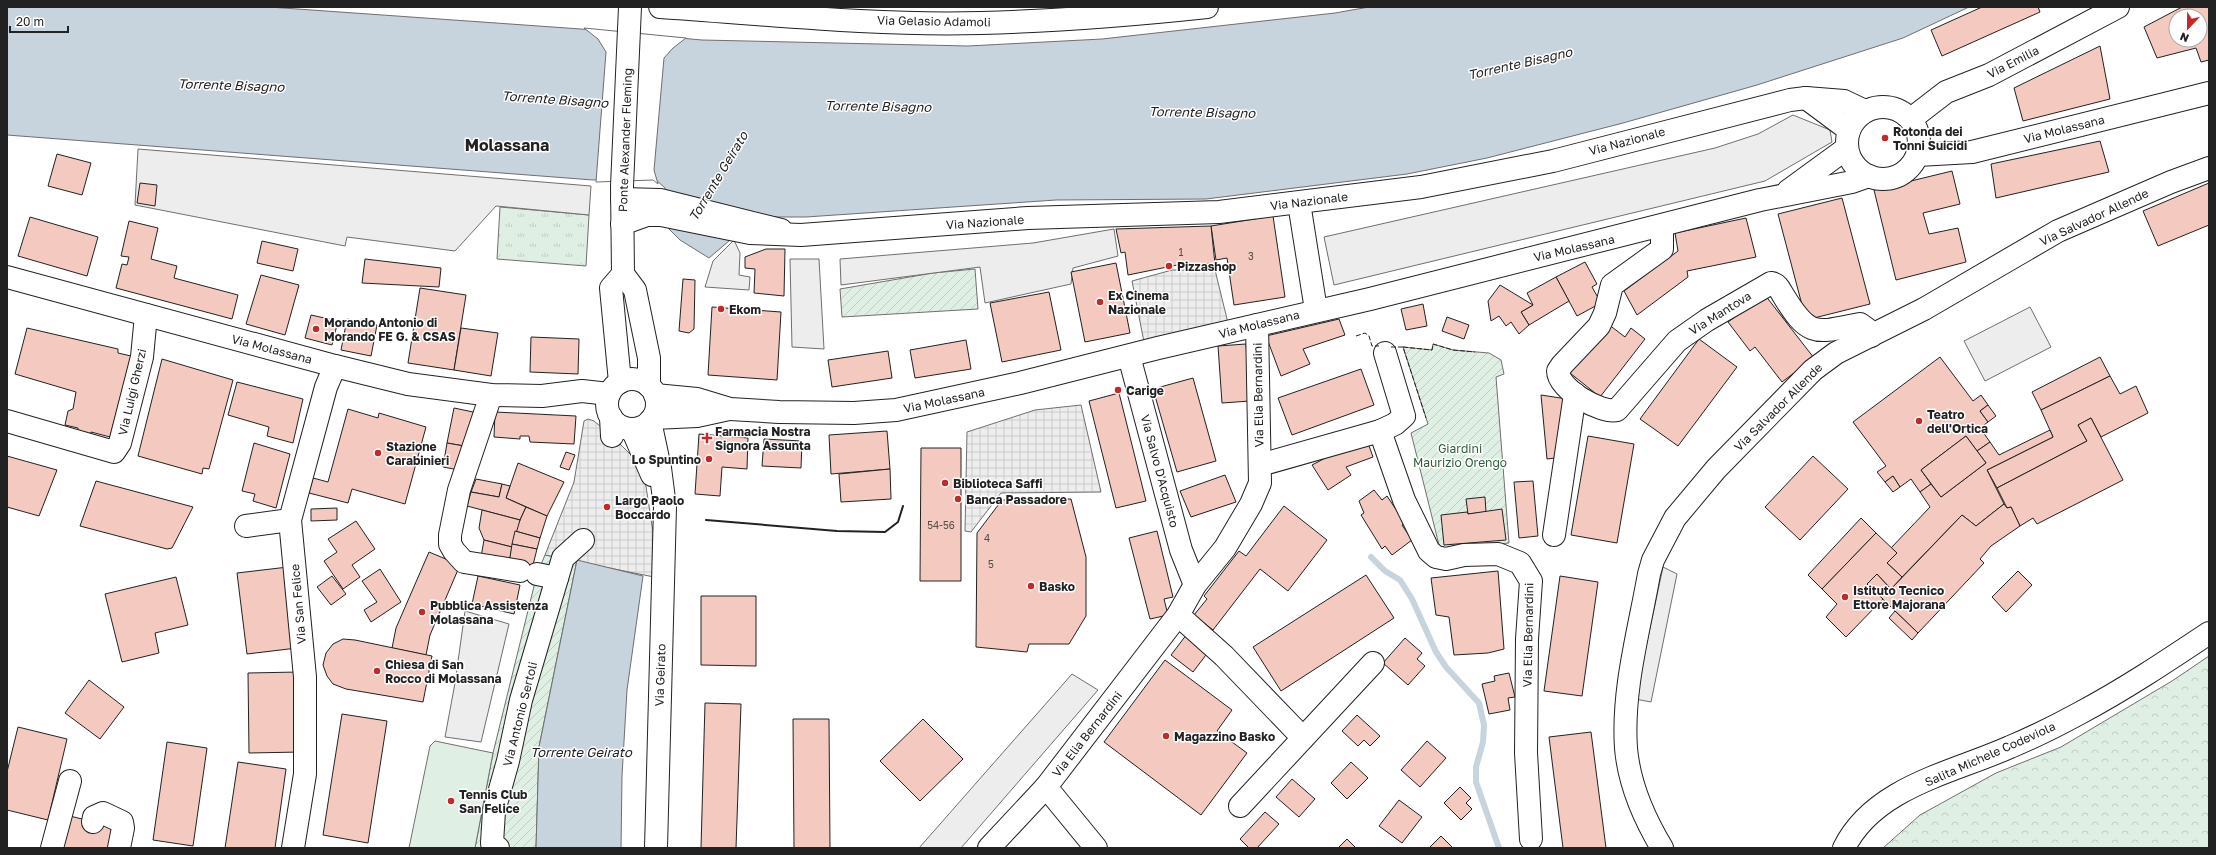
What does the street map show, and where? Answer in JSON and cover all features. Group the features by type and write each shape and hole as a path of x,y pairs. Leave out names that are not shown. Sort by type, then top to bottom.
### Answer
{"street":[{"name":"Via Gelasio Adamoli","path":"660,7 888,22 980,23 1139,14 1207,7"},
{"name":"Via Emilia","path":"1911,119 1946,92 1989,75 2118,7"},
{"name":"Ponte Alexander Fleming","path":"622,274 622,193 629,17"},
{"name":"Via Molassana","path":"1918,155 1972,152 2209,93"},
{"path":"1806,98 1848,139 1855,165 1869,176 1878,179 1898,176 1906,171 1918,155 1920,146 1919,134 1911,119 1901,111 1881,106 1865,111 1855,119 1848,139"},
{"name":"Via Nazionale","path":"622,224 647,215 661,215 750,233 801,235 1028,218 1219,212 1421,187 1553,160 1765,105 1806,98 1844,101 1865,111"},
{"name":"Via Molassana","path":"1782,195 1848,139"},
{"name":"Via Salvador Allende","path":"1662,848 1644,818 1634,786 1626,749 1627,696 1653,560 1675,518 1711,476 1813,370 1836,353 1924,309 2058,231 2171,182 2209,168"},
{"name":"Via Molassana","path":"624,413 636,379 652,391 697,399 730,409 779,412 854,413 896,410 1020,383 1316,310 1370,299 1662,227 1782,195 1852,182 1869,176"},
{"name":"Via Nazionale","path":"622,193 660,200 801,235"},
{"path":"1299,202 1316,310"},
{"name":"Via Mantova","path":"1662,227 1662,249 1612,285 1605,314 1599,326 1558,371 1561,382 1575,394 1604,410 1610,412 1617,410 1677,341 1699,324 1771,282 1775,284 1799,320 1806,327 1827,331 1860,324 1867,329 1872,336"},
{"path":"622,274 635,290 649,358 652,391 657,407 624,413 611,288 622,274"},
{"name":"Via Molassana","path":"7,277 335,366 408,384 491,395 542,396 580,406 624,413 697,416 730,409"},
{"name":"Via Luigi Gherzi","path":"7,421 114,452 120,443 142,357 146,315"},
{"name":"Via Elia Bernardini","path":"989,848 1046,787 1114,700 1178,615 1196,585 1225,548 1251,504 1260,483 1257,325"},
{"name":"Via Elia Bernardini","path":"1260,465 1380,431 1395,424 1404,416 1384,353"},
{"name":"Via Salvo D'Acquisto","path":"1129,356 1181,550 1196,585"},
{"name":"Via San Felice","path":"293,848 304,774 305,677 290,520 326,387 335,366"},
{"path":"1554,535 1575,394"},
{"path":"491,395 459,490 450,535 450,544 464,562 538,575"},
{"name":"Via Geirato","path":"624,413 664,502 656,848"},
{"name":"Via Elia Bernardini","path":"1380,431 1404,500 1429,551 1436,558 1446,559 1464,555 1498,554 1520,563 1530,581 1527,639 1526,753 1531,839"},
{"path":"246,526 290,520"},
{"name":"Via Antonio Sertoli","path":"492,846 494,811 508,761 521,700 538,575 563,558 583,540"},
{"path":"1178,615 1224,656 1304,738"},
{"name":"Salita Michele Codeviola","path":"1844,848 1852,831 1891,796 2010,747 2080,713 2141,678 2209,633"},
{"path":"1240,806 1373,663"},
{"path":"52,848 70,781"},
{"path":"1046,787 1096,848"},
{"path":"93,822 94,817 103,813 122,822 122,835 118,848"}],"green space":[{"path":"500,207 589,215 586,266 497,259"},
{"path":"975,269 978,309 842,317 840,289 933,273"},
{"name":"Giardini Maurizio Orengo","path":"1433,344 1453,350 1489,353 1501,360 1504,374 1496,377 1509,543 1440,549 1411,433 1428,424 1403,347 1432,350"},
{"path":"545,555 577,560 539,747 536,848 475,848 493,753 537,574"},
{"path":"2209,656 2209,848 1883,848 1920,815 1996,773 2061,747 2172,681"},
{"name":"Tennis Club San Felice","path":"435,741 493,753 475,848 409,848 430,746"}],"shaded area":[{"path":"1793,115 1830,130 1832,142 1765,181 1334,285 1324,237 1715,148 1758,134"},
{"path":"138,149 591,186 589,215 496,206 455,251 347,237 345,246 135,205"},
{"path":"1114,229 1118,256 1073,268 1071,284 985,303 980,267 841,285 840,259 1033,243"},
{"path":"734,240 740,253 739,275 750,277 749,290 705,287 713,261"},
{"path":"790,259 819,259 824,349 792,347"},
{"path":"1172,270 1215,270 1228,323 1144,342 1132,281"},
{"path":"2030,307 2051,347 1985,381 1964,341"},
{"path":"1081,405 1101,492 1001,493 971,532 965,531 967,432 1035,410"},
{"name":"Largo Paolo Boccardo","path":"588,419 594,421 612,436 643,467 653,532 654,577 545,555 574,482 584,421"},
{"path":"1663,567 1677,574 1651,702 1635,699"},
{"path":"465,611 509,624 481,742 445,737 455,683"},
{"path":"1072,674 1098,690 961,848 919,848"}],"water":[{"name":"Torrente Bisagno","path":"7,7 269,7 581,29 702,40 968,46 1102,39 1335,13 1369,7 1969,7 1903,38 1757,85 1623,123 1487,158 1407,174 1206,199 1056,200 806,217 757,217 709,258 680,240 669,229 665,188 654,178 593,180 7,135"},
{"name":"Torrente Geirato","path":"577,560 643,576 627,690 622,776 621,848 536,848 539,747"}],"pier":[{"path":"584,28 686,38 673,48 664,58 654,170 658,184 653,180 596,182 606,52 598,39"}],"building":[{"path":"1982,7 2038,7 2040,12 1942,56 1931,30"},
{"path":"2182,7 2209,7 2209,60 2201,62 2196,48 2208,48 2208,8 2180,8"},
{"path":"2168,14 2168,48 2196,48 2157,58 2144,27"},
{"path":"2100,46 2110,99 2023,121 2014,88"},
{"path":"2100,141 2109,172 1996,198 1991,164"},
{"path":"57,154 91,163 82,195 48,186"},
{"path":"1952,171 1960,204 1923,213 1929,234 1958,228 1966,262 1896,280 1874,190"},
{"path":"140,183 157,185 155,206 137,203"},
{"path":"2209,183 2209,225 2158,246 2143,211"},
{"path":"1842,198 1870,304 1806,320 1778,214"},
{"path":"1273,216 1285,297 1234,305 1227,258 1216,260 1211,226"},
{"path":"30,217 98,237 87,276 18,256"},
{"path":"1746,218 1756,257 1687,271 1688,277 1637,315 1624,291 1678,251 1675,233"},
{"path":"129,221 158,228 151,259 177,266 174,278 238,295 232,319 116,288 122,264 127,265 129,257 121,256"},
{"path":"1211,226 1215,264 1182,264 1128,275 1125,252 1121,253 1116,229"},
{"path":"262,241 298,249 293,271 257,263"},
{"path":"766,249 785,249 784,296 754,293 755,269 745,268 745,257"},
{"path":"365,259 441,268 439,287 362,283"},
{"path":"1585,262 1597,284 1592,287 1601,303 1577,316 1556,277"},
{"name":"Ex Cinema Nazionale","path":"1116,263 1130,333 1085,342 1071,272"},
{"path":"261,275 299,285 285,335 246,324"},
{"path":"1556,277 1569,301 1529,325 1521,312 1533,305 1527,293"},
{"path":"683,279 695,280 694,329 689,333 679,331"},
{"path":"1500,285 1533,305 1521,312 1529,325 1519,334 1511,322 1506,326 1499,316 1491,321 1488,301"},
{"path":"420,288 466,295 454,370 408,363"},
{"path":"1049,292 1061,350 1002,362 990,303"},
{"path":"1765,295 1814,358 1782,382 1755,347 1750,351 1728,322"},
{"path":"1423,304 1427,326 1406,330 1401,309"},
{"path":"712,307 781,312 777,380 708,375"},
{"path":"311,315 338,321 332,345 305,338"},
{"path":"1447,317 1469,325 1464,339 1442,331"},
{"path":"347,319 377,325 371,356 341,350"},
{"path":"1339,319 1345,335 1303,349 1310,364 1281,376 1266,336"},
{"path":"1608,324 1625,337 1631,328 1645,339 1600,397 1570,373"},
{"path":"27,328 118,349 118,353 131,356 110,437 91,432 90,435 78,432 78,428 65,425 68,411 73,409 76,392 15,374"},
{"path":"461,328 498,333 491,376 454,370"},
{"path":"531,337 579,339 578,374 530,372"},
{"path":"1699,339 1737,367 1678,446 1640,419"},
{"path":"966,340 971,369 915,378 910,350"},
{"path":"1246,344 1250,401 1222,403 1218,346"},
{"path":"888,351 892,378 832,387 828,360"},
{"path":"1940,357 1973,401 1981,395 1988,405 1980,411 1988,422 1980,428 1990,442 1977,451 1966,436 1921,470 1931,484 1920,492 1911,479 1900,487 1893,476 1885,482 1877,472 1886,466 1853,422"},
{"path":"2100,357 2110,376 2041,410 2032,392"},
{"path":"162,359 233,380 209,469 203,468 202,474 138,456"},
{"path":"1361,369 1374,405 1292,435 1278,398"},
{"path":"2110,376 2120,394 2136,386 2148,413 2101,437 2091,418 2078,425 2087,441 1997,488 1987,470 2053,437 2041,410"},
{"path":"1193,378 1216,461 1177,472 1153,389"},
{"path":"237,382 303,399 293,443 267,436 269,427 228,415"},
{"path":"1119,393 1146,501 1116,508 1089,401"},
{"path":"1541,395 1567,399 1563,457 1547,459"},
{"path":"1988,405 1996,416 1988,422 1980,411"},
{"path":"454,408 478,413 464,446 447,443"},
{"name":"Stazione Carabinieri","path":"348,409 378,418 379,413 426,427 405,504 352,489 348,503 309,493 313,478 328,482"},
{"path":"495,412 576,416 574,444 530,442 529,436 520,436 520,439 494,437"},
{"path":"2091,418 2123,480 2037,524 2033,518 2020,526 2011,507 2007,508 1997,488 2087,441 2078,425"},
{"path":"2050,430 2053,437 1987,470 2004,504 1976,526 1962,515 1902,577 1887,563 1897,553 1891,548 1930,507 1920,492 1931,484 1941,497 1986,463 1977,451 1990,442 1999,455"},
{"path":"887,431 890,469 831,474 829,435"},
{"path":"699,434 748,438 747,469 722,467 720,496 695,494"},
{"path":"1588,436 1634,444 1617,543 1571,535"},
{"path":"1966,436 1986,463 1941,497 1921,470"},
{"path":"764,439 802,441 801,468 762,466"},
{"path":"254,443 290,454 276,508 253,501 255,494 242,491"},
{"path":"447,443 464,446 459,470 443,467"},
{"path":"1368,443 1373,457 1346,467 1351,475 1328,490 1312,465 1335,453"},
{"path":"921,448 961,448 961,581 920,581"},
{"path":"566,452 575,455 569,470 560,467"},
{"path":"7,456 57,470 39,516 7,507"},
{"path":"1813,456 1848,489 1800,540 1765,507"},
{"path":"518,463 564,482 547,516 506,498"},
{"path":"890,469 891,499 841,502 839,474"},
{"path":"1225,475 1236,502 1191,517 1180,491"},
{"path":"1893,476 1900,487 1893,492 1885,482"},
{"path":"476,479 502,484 499,497 471,492"},
{"path":"96,481 193,507 172,548 167,549 80,526"},
{"path":"1533,481 1538,536 1519,538 1514,482"},
{"path":"502,484 510,486 506,498 526,507 520,520 467,506 471,492 499,497"},
{"path":"1374,490 1382,500 1387,496 1405,523 1402,525 1412,540 1392,555 1385,546 1382,549 1361,515 1364,513 1359,501"},
{"path":"1485,497 1486,512 1468,514 1466,499"},
{"name":"Basko","path":"1071,499 1086,557 1086,616 1069,644 1029,644 1027,652 976,647 977,533 1002,500"},
{"path":"2004,504 2007,508 2011,507 2020,526 1991,546 1980,559 1984,563 1918,633 1867,584 1877,574 1891,589 1962,515 1976,526"},
{"path":"1284,506 1327,540 1288,591 1260,569 1213,630 1194,615 1207,599 1204,596 1239,551 1246,556"},
{"path":"526,507 547,516 540,538 515,531"},
{"path":"337,508 337,520 311,521 311,509"},
{"path":"1502,509 1506,540 1444,545 1441,515 1467,512 1468,514"},
{"path":"482,510 520,520 512,547 484,540 479,528"},
{"path":"1861,518 1876,533 1822,589 1808,575"},
{"path":"356,521 375,549 352,565 360,577 343,589 324,561 337,552 328,539"},
{"path":"515,531 540,538 537,549 512,544"},
{"path":"1157,531 1173,597 1164,599 1168,615 1150,619 1129,538"},
{"path":"1876,533 1897,553 1887,563 1902,577 1891,589 1877,574 1867,584 1883,599 1846,637 1826,617 1837,604 1822,589"},
{"path":"484,540 512,547 509,564 481,557"},
{"path":"512,544 537,549 532,569 509,564"},
{"name":"Pubblica Assistenza Molassana","path":"429,552 460,565 430,635 426,655 392,648 396,628"},
{"path":"288,567 297,648 247,654 237,573"},
{"path":"380,569 401,602 371,622 364,610 377,602 362,581"},
{"path":"1498,571 1504,649 1488,653 1454,655 1449,617 1436,615 1431,578"},
{"path":"2018,571 2032,585 2006,612 1992,597"},
{"path":"1366,575 1394,618 1281,691 1253,647"},
{"path":"332,576 346,594 331,605 317,587"},
{"path":"478,576 520,585 514,614 472,604"},
{"path":"1560,576 1598,582 1582,696 1544,691"},
{"path":"176,577 188,625 155,633 159,653 122,662 105,594"},
{"path":"701,596 756,596 756,666 701,665"},
{"path":"1895,611 1918,633 1912,640 1889,618"},
{"path":"1187,634 1209,651 1193,672 1171,655"},
{"path":"1405,638 1422,653 1417,659 1425,666 1408,685 1383,663"},
{"name":"Chiesa di San Rocco di Molassana","path":"343,639 355,640 432,656 423,702 346,689 333,684 327,676 323,665 326,653 333,644"},
{"name":"Magazzino Basko","path":"1165,660 1232,710 1217,731 1247,753 1201,815 1104,742"},
{"path":"299,672 301,752 249,753 248,673"},
{"path":"1509,673 1515,697 1508,698 1510,710 1489,714 1482,684 1495,681 1494,676"},
{"path":"89,680 124,707 100,739 65,713"},
{"path":"705,703 741,704 736,848 701,848"},
{"path":"342,714 387,721 368,843 323,835"},
{"path":"1357,715 1380,736 1370,746 1364,740 1358,746 1342,731"},
{"path":"793,719 829,719 830,848 794,848"},
{"path":"923,719 963,759 920,801 880,761"},
{"path":"18,727 67,739 48,820 7,810 7,772"},
{"path":"1591,732 1606,848 1563,848 1549,737"},
{"path":"1427,741 1446,758 1420,787 1401,770"},
{"path":"167,742 207,748 193,846 153,840"},
{"path":"238,762 286,769 275,848 225,848"},
{"path":"1351,762 1368,778 1347,799 1331,783"},
{"path":"1292,779 1315,799 1299,817 1276,797"},
{"path":"1460,787 1471,798 1466,803 1472,809 1461,820 1444,803"},
{"path":"1399,800 1422,817 1402,843 1379,826"},
{"path":"1265,812 1279,824 1257,848 1249,848 1240,839"},
{"path":"66,815 114,827 109,848 58,848"},
{"path":"1441,836 1453,848 1429,848"},
{"path":"1347,839 1356,848 1338,848"}],"waterway":[{"path":"1371,557 1385,571 1400,580 1412,599 1436,652 1446,667 1479,703 1484,725 1483,742 1476,767 1476,782 1499,848"}],"fence":[{"path":"1356,336 1365,333 1369,336 1372,346 1379,346"},
{"path":"1403,347 1432,350 1433,344 1453,350 1475,352"},
{"path":"1391,347 1403,347 1426,418"}],"wall":[{"path":"706,520 837,531 885,532 898,522 903,506"}],"place":[{"name":"Rotonda dei Tonni Suicidi","path":"1885,138"},
{"name":"Pizzashop","path":"1169,266"},
{"name":"Ex Cinema Nazionale","path":"1100,302"},
{"name":"Ekom","path":"721,309"},
{"name":"Morando Antonio di Morando FE G. & CSAS","path":"316,329"},
{"name":"Carige","path":"1118,390"},
{"name":"Teatro dell'Ortica","path":"1919,421"},
{"name":"Farmacia Nostra Signora Assunta","path":"707,438"},
{"name":"Stazione Carabinieri","path":"378,453"},
{"name":"Lo Spuntino","path":"709,459"},
{"name":"Biblioteca Saffi","path":"945,483"},
{"name":"Banca Passadore","path":"958,499"},
{"name":"Largo Paolo Boccardo","path":"607,507"},
{"name":"Basko","path":"1031,586"},
{"name":"Istituto Tecnico Ettore Majorana","path":"1845,597"},
{"name":"Pubblica Assistenza Molassana","path":"422,612"},
{"name":"Chiesa di San Rocco di Molassana","path":"377,671"},
{"name":"Magazzino Basko","path":"1166,736"},
{"name":"Tennis Club San Felice","path":"451,801"}],"district":[{"name":"Molassana","path":"507,145"}]}
